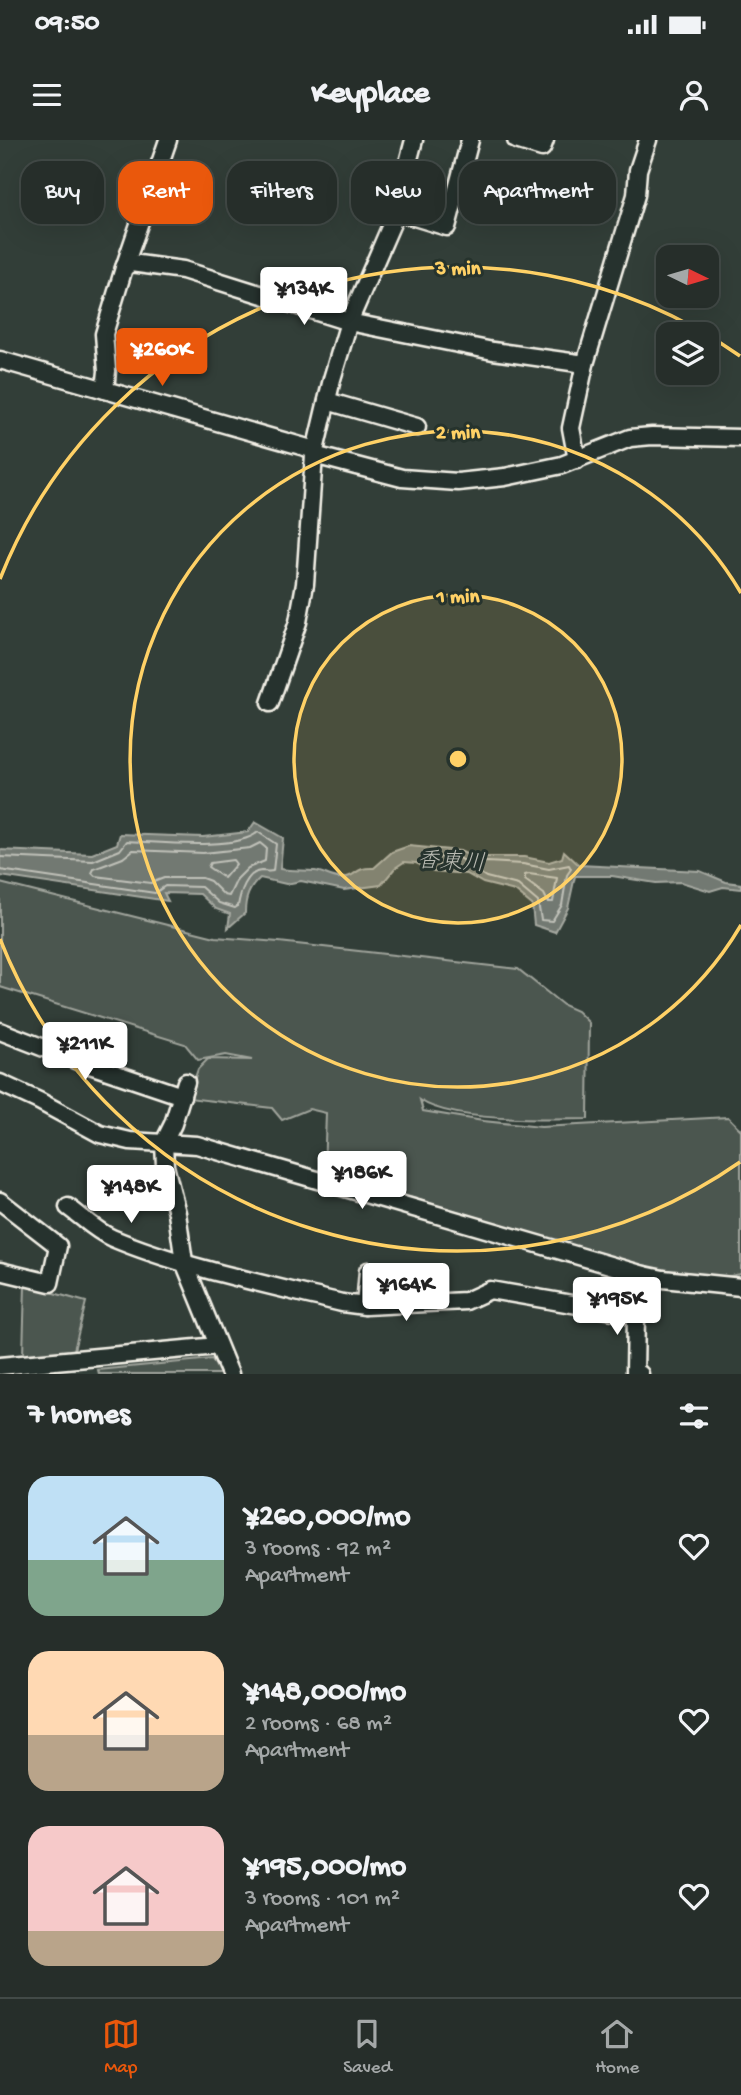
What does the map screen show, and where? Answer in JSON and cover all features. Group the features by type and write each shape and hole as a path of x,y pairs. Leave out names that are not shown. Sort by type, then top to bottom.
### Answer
{"street":[{"path":"105,390 107,370 104,334 167,140"},
{"path":"408,161 414,140"},
{"path":"437,224 447,227 470,140"},
{"path":"516,140 542,149 545,140"},
{"path":"577,460 570,428 584,364 636,195 638,170 648,140"},
{"path":"270,703 298,622 305,584 315,452 327,401 348,322 390,224"},
{"path":"124,268 131,263 183,270 348,322 492,351 584,364"},
{"path":"0,360 402,478 458,482 505,477 577,460 598,449 630,438 741,438"},
{"path":"327,401 417,427"},
{"path":"0,1031 75,1060 184,1089 173,1125 164,1142 165,1166 177,1213 184,1262 230,1374"},
{"path":"0,1083 100,1134 130,1141 197,1145 643,1275 741,1287"},
{"path":"0,1201 58,1246 50,1283 0,1271"},
{"path":"68,1207 110,1237 184,1262 293,1291 365,1306 466,1301 490,1290 636,1315"},
{"path":"365,1306 368,1271"},
{"path":"640,1374 635,1373 636,1315 643,1275"},
{"path":"0,1366 218,1346"}],"shaded area":[{"path":"0,883 215,937 518,969 563,1005 577,1011 589,1023 588,1119 476,1116 435,1107 420,1100 423,1111 541,1127 728,1117 741,1130 741,1274 720,1278 666,1273 324,1172 326,1113 309,1109 282,1120 272,1108 188,1098 198,1069 208,1059 252,1060 226,1055 198,1060 185,1044 0,987"},
{"path":"25,1285 86,1302 73,1354 23,1355"},
{"path":"212,1359 220,1374 99,1374 98,1370"}],"water":[{"name":"香東川","path":"255,822 283,838 280,869 315,871 338,878 374,868 392,852 409,846 460,851 472,857 524,857 549,862 562,858 564,851 579,865 700,871 726,882 741,884 741,889 723,887 710,891 681,882 656,883 612,876 575,876 568,908 555,932 534,925 532,905 515,891 483,883 467,874 433,871 416,863 404,862 395,868 381,885 344,890 301,881 286,884 260,878 248,894 245,913 228,928 230,914 216,909 200,894 164,893 168,901 0,876 0,850 92,854 117,844 120,834 203,837 248,832"}]}
